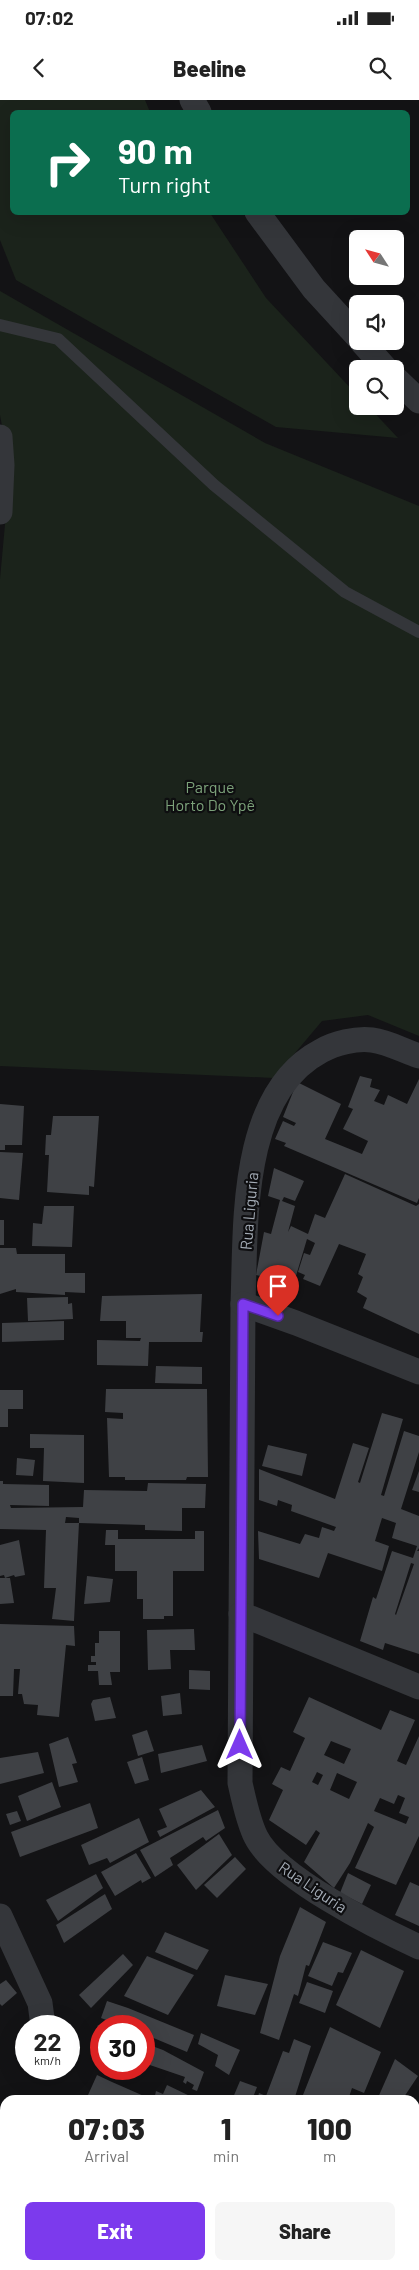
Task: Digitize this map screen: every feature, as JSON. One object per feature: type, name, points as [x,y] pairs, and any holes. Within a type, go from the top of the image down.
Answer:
[{"type":"street","points":[[259,215],[314,289],[349,327]]},
{"type":"street","points":[[369,350],[378,360]]},
{"type":"street","points":[[404,387],[419,401]]},
{"type":"street","points":[[0,437],[2,465],[0,512]]},
{"type":"street","name":"Rua Liguria","points":[[419,1056],[373,1040],[333,1045],[312,1056],[287,1077],[269,1107],[254,1154],[246,1234],[243,1304],[240,1782],[256,1838],[276,1863],[368,1924],[419,1947]]},
{"type":"street","points":[[243,1304],[419,1372]]},
{"type":"street","points":[[242,1614],[419,1687]]},
{"type":"street","points":[[0,1916],[40,2003],[42,2015]]},
{"type":"lane","points":[[0,325],[58,338],[214,485],[345,592],[419,632]]},
{"type":"green space","points":[[0,100],[145,100],[149,110],[10,110],[10,215],[211,215],[266,298],[349,386],[349,415],[376,415],[398,438],[276,427],[16,280],[0,240]]},
{"type":"green space","name":"Parque Horto Do Ypê","points":[[0,291],[265,443],[419,506],[419,1036],[368,1015],[322,1021],[274,1078],[0,1066],[0,579],[10,470],[0,415]]},
{"type":"building","points":[[360,1076],[372,1079],[370,1087],[380,1090],[374,1101],[384,1105],[388,1095],[407,1104],[419,1079],[419,1198],[417,1203],[284,1146],[286,1143],[275,1139],[283,1121],[294,1126],[296,1123],[283,1117],[297,1082],[341,1104],[325,1139],[362,1154],[368,1141],[343,1129],[353,1109],[348,1107]]},
{"type":"building","points":[[0,1104],[24,1106],[22,1145],[5,1145],[5,1150],[0,1150]]},
{"type":"building","points":[[53,1116],[99,1116],[94,1187],[89,1186],[89,1195],[47,1192],[49,1155],[45,1155],[46,1135],[51,1135]]},
{"type":"building","points":[[0,1152],[23,1153],[19,1200],[0,1198]]},
{"type":"building","points":[[274,1168],[304,1181],[295,1201],[284,1197],[282,1201],[295,1206],[288,1232],[291,1226],[308,1234],[315,1214],[325,1218],[345,1174],[416,1206],[419,1204],[419,1334],[363,1308],[367,1298],[357,1292],[363,1277],[358,1274],[366,1254],[339,1244],[320,1286],[303,1279],[305,1275],[298,1272],[304,1253],[310,1255],[315,1243],[307,1239],[290,1296],[273,1289],[277,1280],[256,1275],[264,1232],[271,1234],[280,1200],[268,1196]]},
{"type":"building","points":[[44,1206],[74,1206],[72,1247],[32,1246],[33,1223],[42,1224]]},
{"type":"building","points":[[0,1220],[4,1220],[4,1245],[0,1245]]},
{"type":"building","points":[[0,1248],[16,1248],[17,1254],[65,1254],[65,1273],[85,1273],[85,1293],[65,1292],[65,1295],[16,1292],[16,1289],[0,1294]]},
{"type":"building","points":[[202,1294],[200,1332],[203,1332],[202,1342],[149,1342],[148,1366],[97,1365],[97,1340],[140,1341],[141,1338],[126,1338],[126,1321],[100,1321],[102,1296]]},
{"type":"building","points":[[68,1297],[68,1304],[72,1303],[73,1319],[28,1321],[27,1298]]},
{"type":"building","points":[[64,1321],[64,1340],[2,1342],[2,1323]]},
{"type":"building","points":[[156,1366],[202,1367],[202,1384],[155,1383]]},
{"type":"building","points":[[106,1389],[207,1389],[208,1477],[187,1477],[186,1480],[125,1480],[125,1477],[109,1477],[107,1418],[123,1419],[123,1413],[105,1412]]},
{"type":"building","points":[[0,1390],[23,1390],[23,1409],[8,1409],[8,1427],[0,1427]]},
{"type":"building","points":[[382,1413],[403,1419],[381,1495],[384,1496],[404,1431],[419,1436],[419,1452],[401,1509],[419,1516],[419,1548],[417,1551],[419,1551],[419,1654],[385,1643],[383,1650],[360,1641],[373,1597],[376,1599],[392,1551],[413,1558],[417,1546],[392,1538],[396,1523],[382,1518],[375,1541],[389,1546],[382,1571],[328,1553],[319,1578],[259,1559],[258,1531],[300,1544],[305,1534],[319,1538],[322,1527],[334,1531],[336,1527],[291,1511],[292,1505],[278,1500],[277,1506],[259,1500],[259,1469],[335,1499],[353,1443],[369,1448],[358,1482],[360,1483]],"holes":[[[411,1563],[414,1564],[396,1615]]]},
{"type":"building","points":[[30,1434],[84,1435],[84,1483],[43,1481],[44,1448],[30,1448]]},
{"type":"building","points":[[268,1445],[307,1454],[302,1476],[262,1466]]},
{"type":"building","points":[[17,1458],[35,1460],[33,1476],[16,1475]]},
{"type":"building","points":[[419,1471],[419,1492],[412,1490]]},
{"type":"building","points":[[0,1481],[3,1481],[3,1484],[49,1485],[49,1506],[10,1505],[11,1508],[83,1507],[84,1490],[147,1491],[148,1483],[206,1484],[205,1508],[182,1508],[182,1531],[145,1530],[145,1525],[79,1523],[74,1621],[52,1619],[56,1588],[44,1588],[46,1530],[0,1529]],"holes":[[[66,1517],[79,1518],[79,1523],[65,1523]]]},
{"type":"building","points":[[106,1530],[118,1530],[118,1539],[195,1539],[195,1531],[204,1531],[204,1571],[173,1571],[173,1616],[164,1616],[164,1619],[143,1619],[143,1599],[137,1599],[137,1571],[115,1571],[115,1545],[105,1545]]},
{"type":"building","points":[[19,1540],[25,1575],[15,1577],[14,1575],[5,1578],[4,1575],[0,1576],[0,1545]]},
{"type":"building","points":[[87,1576],[113,1579],[110,1602],[84,1604]]},
{"type":"building","points":[[0,1578],[10,1578],[14,1603],[0,1604]]},
{"type":"building","points":[[0,1624],[74,1626],[75,1646],[66,1645],[59,1717],[37,1715],[38,1705],[24,1704],[22,1694],[18,1694],[20,1669],[14,1669],[13,1696],[0,1696]]},
{"type":"building","points":[[194,1629],[195,1650],[170,1650],[171,1669],[148,1670],[147,1630]]},
{"type":"building","points":[[99,1631],[120,1631],[120,1672],[110,1672],[112,1685],[99,1685],[98,1671],[88,1671],[88,1665],[96,1665],[96,1662],[91,1662],[91,1656],[95,1656],[95,1643],[99,1643]]},
{"type":"building","points":[[189,1670],[210,1671],[210,1690],[189,1689]]},
{"type":"building","points":[[180,1693],[182,1714],[163,1716],[161,1696]]},
{"type":"building","points":[[110,1697],[116,1718],[95,1721],[91,1704],[93,1700]]},
{"type":"building","points":[[309,1697],[381,1730],[390,1710],[415,1720],[397,1761],[406,1765],[419,1736],[419,1836],[396,1885],[355,1868],[374,1827],[368,1823],[350,1863],[334,1888],[304,1862],[320,1833],[316,1830],[306,1845],[269,1820],[283,1790],[272,1784],[281,1767],[290,1771],[305,1738],[293,1732]],"holes":[[[331,1741],[351,1749],[344,1764],[324,1755]],[[317,1772],[323,1775],[318,1785],[312,1782]],[[337,1773],[357,1782],[349,1799],[330,1790]],[[398,1795],[405,1798],[399,1813],[409,1817],[406,1824],[374,1811],[380,1798],[394,1804]]]},
{"type":"building","points":[[147,1730],[154,1751],[138,1756],[132,1735]]},
{"type":"building","points":[[68,1737],[77,1763],[72,1764],[78,1782],[59,1787],[49,1744]]},
{"type":"building","points":[[202,1745],[207,1761],[161,1773],[158,1754]]},
{"type":"building","points":[[38,1752],[44,1773],[0,1784],[0,1758]]},
{"type":"building","points":[[142,1757],[149,1780],[135,1784],[127,1762]]},
{"type":"building","points":[[52,1782],[61,1807],[27,1821],[18,1796]]},
{"type":"building","points":[[201,1790],[215,1807],[160,1837],[157,1831],[167,1827],[159,1809]]},
{"type":"building","points":[[90,1803],[98,1828],[20,1857],[11,1832]]},
{"type":"building","points":[[218,1810],[225,1828],[206,1841],[203,1837],[170,1858],[173,1865],[155,1877],[140,1850]]},
{"type":"building","points":[[17,1811],[21,1821],[10,1825],[6,1814]]},
{"type":"building","points":[[139,1818],[149,1842],[110,1863],[107,1858],[89,1865],[81,1845]]},
{"type":"building","points":[[219,1834],[232,1855],[196,1890],[177,1865]]},
{"type":"building","points":[[136,1853],[151,1878],[142,1883],[141,1880],[115,1896],[101,1872]]},
{"type":"building","points":[[235,1857],[246,1869],[217,1898],[204,1885]]},
{"type":"building","points":[[348,1873],[371,1885],[362,1904],[340,1893]]},
{"type":"building","points":[[96,1874],[103,1888],[58,1921],[46,1900]]},
{"type":"building","points":[[410,1882],[419,1886],[419,1926],[395,1915]]},
{"type":"building","points":[[105,1894],[112,1909],[64,1943],[56,1925]]},
{"type":"building","points":[[300,1907],[326,1922],[309,1966],[306,1965],[298,1996],[294,1994],[279,2040],[260,2033],[280,1956]]},
{"type":"building","points":[[165,1932],[209,1950],[197,1970],[155,1952]]},
{"type":"building","points":[[323,1942],[352,1953],[343,1973],[338,1972],[332,1986],[308,1976]]},
{"type":"building","points":[[361,1950],[404,1971],[380,2028],[336,2005]]},
{"type":"building","points":[[123,1954],[133,1965],[91,2008],[79,1995]]},
{"type":"building","points":[[147,1956],[194,1975],[168,2015],[124,1996]]},
{"type":"building","points":[[225,1975],[268,1984],[255,2015],[217,2006]]},
{"type":"building","points":[[6,1980],[17,1993],[2,2006],[0,2004],[0,1984]]},
{"type":"building","points":[[307,1982],[333,1991],[325,2013],[299,2003]]},
{"type":"building","points":[[107,2001],[145,2015],[102,2015]]},
{"type":"building","points":[[155,2019],[194,2035],[187,2052],[155,2039]]},
{"type":"building","points":[[330,2027],[381,2052],[364,2093],[352,2088],[350,2095],[303,2095]]},
{"type":"building","points":[[201,2033],[240,2050],[229,2075],[215,2066],[218,2055],[198,2044]]},
{"type":"building","points":[[294,2039],[311,2046],[296,2095],[266,2095],[283,2051],[289,2053]]},
{"type":"building","points":[[155,2047],[204,2072],[197,2091],[192,2089],[194,2085],[187,2081],[186,2084],[183,2082],[185,2077],[155,2067]]},
{"type":"building","points":[[395,2059],[418,2076],[405,2095],[379,2095]]},
{"type":"building","points":[[95,2080],[108,2080],[142,2095],[88,2095]]},
{"type":"building","points":[[240,2081],[257,2087],[254,2095],[234,2095]]},
{"type":"building","points":[[167,2085],[188,2095],[155,2095],[156,2091],[163,2094]]},
{"type":"route","points":[[240,1745],[243,1304],[278,1316]]}]
